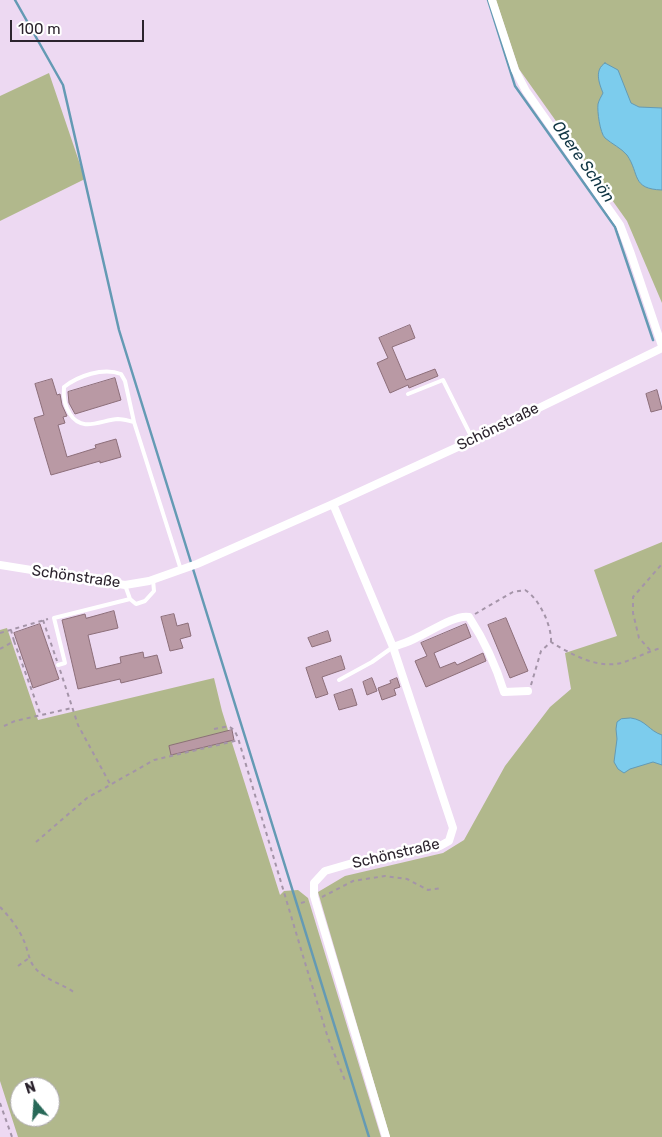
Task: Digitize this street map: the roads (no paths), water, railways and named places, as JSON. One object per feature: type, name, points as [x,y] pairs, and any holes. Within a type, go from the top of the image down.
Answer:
[{"type":"street","name":"Schönstraße","points":[[0,565],[125,585],[153,580],[197,564],[473,440],[662,347],[620,225],[526,91],[515,70],[492,0]]},
{"type":"street","name":"Schönstraße","points":[[333,504],[393,647],[453,828],[449,840],[440,846],[356,862],[325,871],[314,883],[315,899],[386,1137]]},
{"type":"street","points":[[393,647],[453,620],[465,616],[469,617],[481,636],[504,692],[528,691]]},
{"type":"lane","points":[[134,422],[118,419],[82,425],[73,419],[68,410],[63,394],[64,387],[70,382],[85,376],[107,372],[121,374],[125,381],[134,422],[184,569]]},
{"type":"lane","points":[[408,394],[444,380],[473,440]]},
{"type":"lane","points":[[125,585],[130,599],[136,604],[145,601],[154,591],[153,580]]},
{"type":"lane","points":[[58,665],[65,663],[54,618],[130,599]]},
{"type":"lane","points":[[339,680],[372,662],[393,647]]},
{"type":"water","points":[[605,63],[618,70],[631,103],[639,107],[662,108],[662,190],[645,187],[638,179],[627,155],[603,135],[599,122],[598,104],[603,93],[598,73]]},
{"type":"water","points":[[631,718],[640,721],[662,735],[662,765],[653,762],[630,769],[624,773],[618,769],[614,762],[617,722],[621,719]]},
{"type":"waterway","points":[[15,0],[63,85],[119,330],[369,1137]]},
{"type":"waterway","name":"Obere Schön","points":[[488,0],[515,86],[615,227],[653,340]]}]
